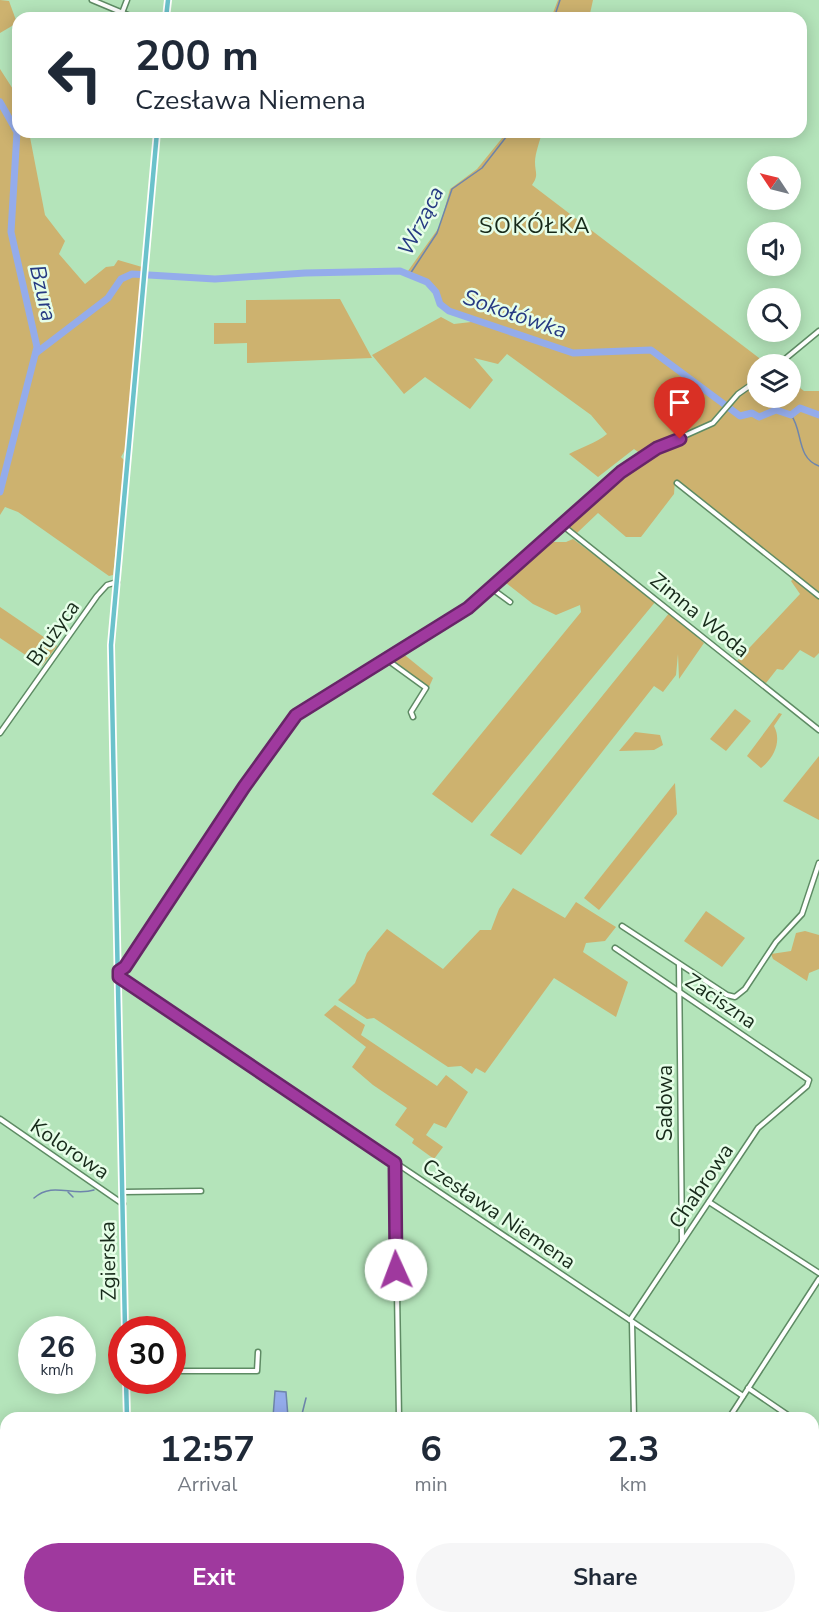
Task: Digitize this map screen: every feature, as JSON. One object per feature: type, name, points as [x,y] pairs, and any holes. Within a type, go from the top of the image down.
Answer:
[{"type":"main road","name":"Zgierska","points":[[125,1316],[111,645],[114,582],[156,138]]},
{"type":"main road","points":[[126,1394],[127,1412]]},
{"type":"street","points":[[92,0],[120,12]]},
{"type":"street","points":[[791,354],[819,331]]},
{"type":"street","points":[[119,974],[244,787],[296,715],[462,613],[621,472],[657,448],[713,423],[729,404],[747,389]]},
{"type":"street","points":[[677,483],[819,596]]},
{"type":"street","name":"Zimna Woda","points":[[562,525],[819,730]]},
{"type":"street","name":"Brużyca","points":[[0,733],[97,596],[114,582]]},
{"type":"street","points":[[491,588],[510,602]]},
{"type":"street","points":[[386,658],[426,688],[411,712],[413,717]]},
{"type":"street","points":[[622,926],[727,995],[735,997],[741,993],[776,942],[802,914],[819,863]]},
{"type":"street","name":"Zaciszna","points":[[615,948],[809,1080]]},
{"type":"street","name":"Sadowa","points":[[679,964],[682,1242]]},
{"type":"street","name":"Czesława Niemena","points":[[119,974],[395,1163],[743,1396]]},
{"type":"street","name":"Chabrowa","points":[[631,1321],[758,1128],[807,1086],[809,1080]]},
{"type":"street","name":"Kolorowa","points":[[0,1119],[123,1204]]},
{"type":"street","points":[[395,1163],[399,1412]]},
{"type":"street","points":[[123,1192],[201,1191]]},
{"type":"street","points":[[709,1202],[819,1273]]},
{"type":"street","points":[[733,1412],[819,1279]]},
{"type":"street","points":[[631,1321],[634,1412]]},
{"type":"street","points":[[186,1371],[257,1371],[258,1352]]},
{"type":"street","points":[[748,1388],[783,1412]]},
{"type":"shaded area","points":[[0,0],[9,1],[13,12],[12,26],[0,33]]},
{"type":"shaded area","points":[[558,0],[593,0],[590,12],[553,12]]},
{"type":"shaded area","points":[[0,69],[12,88],[12,138],[30,138],[45,215],[65,241],[59,254],[85,284],[106,267],[114,266],[118,260],[142,267],[125,450],[121,457],[124,460],[113,575],[109,576],[18,512],[5,507],[0,515]]},
{"type":"shaded area","points":[[502,138],[540,138],[535,158],[536,176],[532,185],[754,354],[747,354],[747,408],[801,408],[801,389],[804,391],[819,391],[819,594],[675,480],[674,494],[641,537],[626,537],[598,513],[577,533],[565,525],[645,457],[634,449],[598,477],[569,454],[607,434],[591,415],[507,354],[498,364],[474,358],[493,380],[470,409],[425,377],[404,394],[372,355],[441,317],[454,324],[471,322],[437,302],[430,287],[409,276],[408,271],[440,226],[450,189],[477,169]]},
{"type":"shaded area","points":[[340,299],[372,358],[247,363],[247,343],[214,344],[214,323],[246,323],[246,300]]},
{"type":"shaded area","points":[[573,539],[656,601],[472,823],[432,794],[581,612],[580,605],[556,615],[533,604],[506,583],[506,579],[545,542],[566,542]]},
{"type":"shaded area","points":[[794,578],[819,599],[819,653],[814,658],[800,650],[783,670],[777,669],[766,683],[762,682],[736,662],[800,594],[791,581]]},
{"type":"shaded area","points":[[0,607],[57,646],[42,666],[0,638]]},
{"type":"shaded area","points":[[670,612],[704,643],[679,679],[678,654],[676,675],[663,692],[654,686],[521,855],[490,835]]},
{"type":"shaded area","points":[[401,652],[433,678],[429,687],[390,659]]},
{"type":"shaded area","points":[[735,709],[751,721],[726,751],[710,739]]},
{"type":"shaded area","points":[[779,713],[782,714],[774,726],[777,743],[770,759],[761,768],[747,756]]},
{"type":"shaded area","points":[[635,732],[660,735],[663,745],[654,750],[619,751]]},
{"type":"shaded area","points":[[819,756],[819,820],[783,801]]},
{"type":"shaded area","points":[[675,783],[677,814],[599,910],[584,898]]},
{"type":"shaded area","points":[[513,888],[565,918],[576,902],[616,927],[605,941],[586,943],[583,952],[628,982],[616,1017],[554,978],[485,1073],[476,1068],[472,1074],[461,1066],[448,1067],[374,1018],[367,1019],[338,1000],[355,983],[367,953],[387,929],[443,969],[480,930],[491,930],[499,909]]},
{"type":"shaded area","points":[[706,911],[745,938],[722,967],[684,941]]},
{"type":"shaded area","points":[[805,931],[819,935],[819,969],[809,973],[807,981],[773,959],[771,954],[791,951],[796,933]]},
{"type":"shaded area","points":[[335,1005],[365,1025],[361,1035],[437,1086],[446,1075],[468,1092],[446,1128],[434,1123],[426,1135],[443,1147],[434,1159],[412,1143],[414,1139],[395,1125],[407,1108],[373,1085],[352,1067],[366,1047],[324,1015]]},
{"type":"water","points":[[275,1391],[286,1392],[288,1412],[273,1412]]},
{"type":"waterway","name":"Wrząca","points":[[556,12],[560,0]]},
{"type":"waterway","name":"Bzura","points":[[0,102],[12,123]]},
{"type":"waterway","name":"Bzura","points":[[0,492],[37,347],[11,232],[17,138]]},
{"type":"waterway","name":"Wrząca","points":[[410,274],[437,233],[452,189],[482,168],[505,138]]},
{"type":"waterway","name":"Sokołówka","points":[[36,353],[108,298],[121,279],[132,274],[215,279],[305,273],[400,271],[427,282],[436,292],[440,304],[449,311],[573,353],[651,350],[740,416],[752,413],[759,417],[776,410],[791,415],[800,408],[819,415]]},
{"type":"waterway","name":"Zimna Woda","points":[[791,415],[795,421],[803,450],[807,457],[819,466]]},
{"type":"waterway","points":[[34,1198],[48,1191],[86,1192],[94,1190]]},
{"type":"waterway","points":[[68,1192],[73,1197]]},
{"type":"waterway","points":[[302,1412],[306,1398]]},
{"type":"district","name":"SOKÓŁKA","points":[[535,226]]},
{"type":"route","points":[[396,1270],[393,1182],[395,1163],[119,977],[119,971],[123,970],[244,787],[296,715],[468,608],[621,472],[657,448],[680,439]]}]
